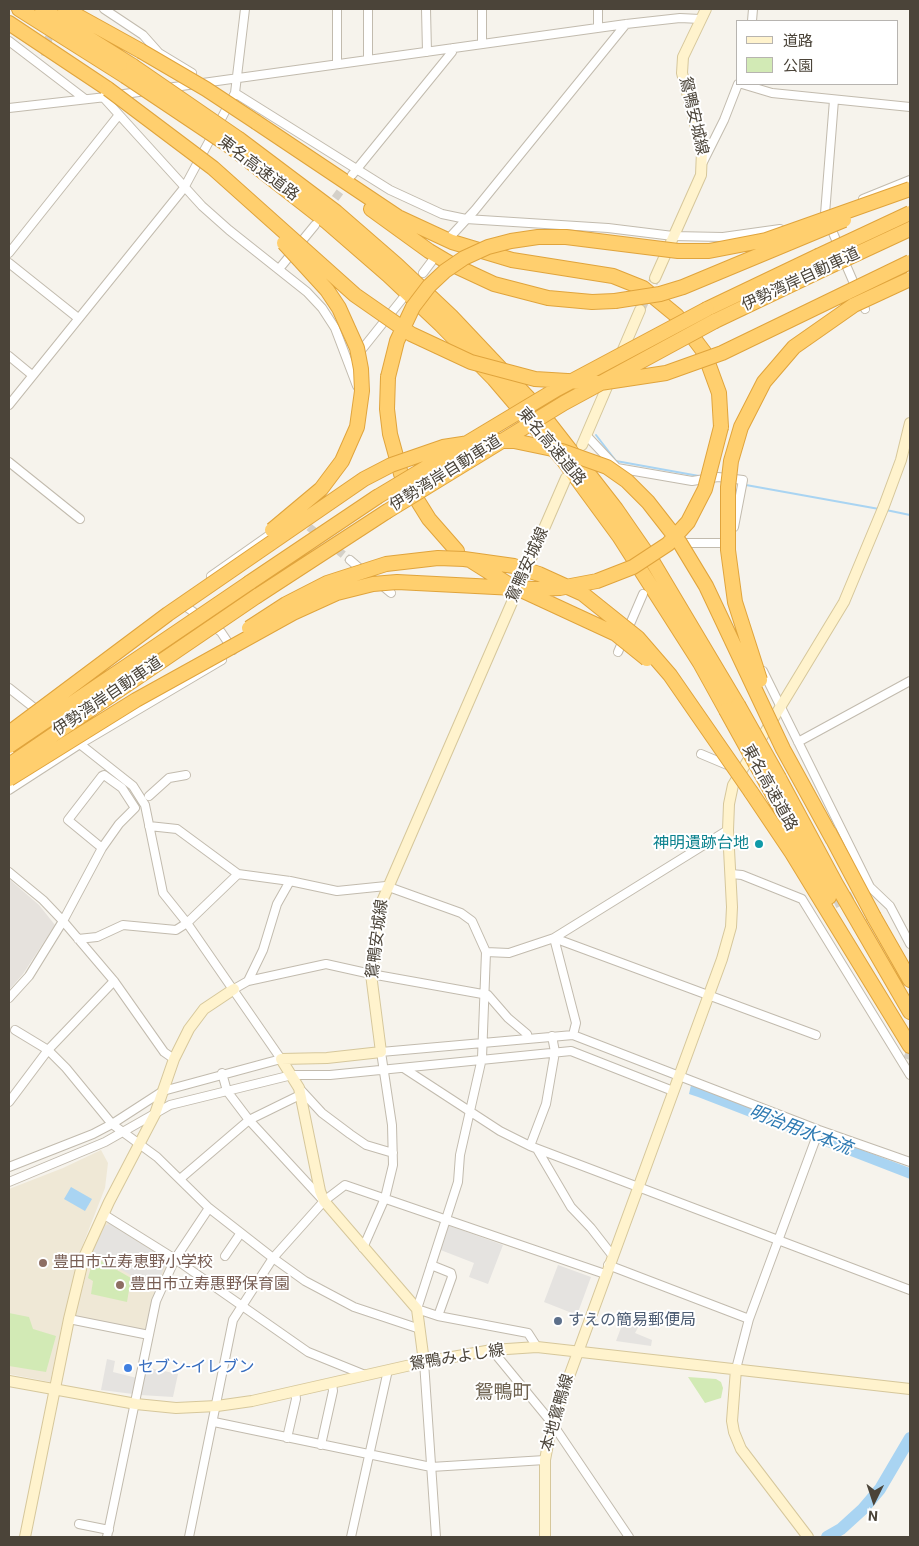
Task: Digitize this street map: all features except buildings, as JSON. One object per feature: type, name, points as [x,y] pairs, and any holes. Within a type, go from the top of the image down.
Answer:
[{"type":"highway","name":"東名高速道路","points":[[19,9],[129,71]]},
{"type":"highway","name":"東名高速道路","points":[[42,9],[235,143],[388,275],[441,325],[506,393],[564,461],[619,536],[695,655],[732,708],[773,781],[836,884],[910,1012]]},
{"type":"highway","points":[[64,9],[206,89],[398,217],[452,242],[512,260],[613,276],[642,288],[662,302],[677,316],[704,352],[718,387],[722,427],[711,473],[688,522],[668,544],[624,571],[597,582],[560,588],[503,588],[425,582],[397,582],[356,588],[293,613],[136,700]]},
{"type":"highway","points":[[9,23],[106,93],[170,135],[220,174],[355,295],[411,334],[471,362],[535,378],[600,383],[630,380],[673,370],[722,353],[910,262]]},
{"type":"highway","points":[[271,132],[404,234],[473,275],[510,289],[548,298],[592,302],[615,301],[660,294],[682,288],[774,251],[910,190]]},
{"type":"highway","points":[[168,614],[303,506],[321,489],[342,461],[351,443],[357,427],[362,391],[357,348],[339,308],[327,290],[296,254],[170,135]]},
{"type":"highway","points":[[702,721],[666,678],[636,649],[616,634],[508,584],[457,551],[429,519],[401,474],[390,434],[386,409],[388,377],[396,341],[413,307],[429,286],[445,271],[464,258],[488,247],[538,237],[566,237],[678,251],[728,248],[766,240],[910,190]]},
{"type":"highway","name":"伊勢湾岸自動車道","points":[[9,764],[257,596],[386,512],[564,403],[711,315],[818,256],[910,213]]},
{"type":"highway","name":"伊勢湾岸自動車道","points":[[9,746],[377,497],[557,390],[711,315],[824,269],[910,229]]},
{"type":"highway","points":[[833,840],[753,664],[742,629],[735,602],[728,550],[726,503],[730,470],[741,427],[752,401],[776,365],[794,347],[835,316],[910,279]]},
{"type":"highway","points":[[9,733],[168,614],[316,510],[391,464],[443,447],[482,441],[514,441],[562,450],[606,468],[627,481],[648,502],[680,543],[706,586],[783,749],[910,980]]},
{"type":"highway","points":[[9,779],[286,604],[327,582],[386,564],[438,558],[464,558],[522,569],[560,582],[583,594],[638,638],[670,675],[792,853],[906,1056]]},
{"type":"highway","name":"東名高速道路","points":[[773,781],[858,949],[910,1038]]},
{"type":"main road","name":"鴛鴨安城線","points":[[655,278],[701,175],[702,151],[682,73],[683,57],[706,9]]},
{"type":"main road","points":[[582,445],[640,310]]},
{"type":"main road","name":"本地鴛鴨線","points":[[545,1537],[545,1460],[552,1422],[637,1187],[710,994],[731,927],[731,874],[728,830],[729,804],[733,785],[848,593],[901,460],[910,423]]},
{"type":"main road","name":"鴛鴨安城線","points":[[382,1054],[371,974],[380,906],[386,886],[566,478]]},
{"type":"main road","points":[[25,1537],[69,1319],[84,1257],[138,1143],[155,1114],[174,1059],[189,1028],[204,1010],[234,989]]},
{"type":"main road","points":[[282,1061],[382,1054]]},
{"type":"main road","points":[[282,1061],[291,1074],[299,1092],[320,1191],[324,1201],[417,1309],[424,1362]]},
{"type":"main road","name":"鴛鴨みよし線","points":[[9,1380],[136,1404],[176,1408],[217,1406],[252,1401],[424,1362],[492,1350],[538,1347],[910,1389]]},
{"type":"main road","points":[[736,1369],[732,1421],[734,1432],[742,1449],[807,1537]]},
{"type":"street","points":[[104,9],[143,35],[159,53],[206,82]]},
{"type":"street","points":[[9,405],[184,188],[236,93],[245,9]]},
{"type":"street","points":[[337,9],[338,64]]},
{"type":"street","points":[[368,9],[368,60]]},
{"type":"street","points":[[426,9],[427,52]]},
{"type":"street","points":[[482,9],[482,44]]},
{"type":"street","points":[[598,9],[598,28]]},
{"type":"street","points":[[9,108],[85,99],[106,93],[237,78],[626,24],[680,18],[700,19]]},
{"type":"street","points":[[451,236],[626,24]]},
{"type":"street","points":[[9,41],[85,99]]},
{"type":"street","points":[[352,176],[452,52],[453,48]]},
{"type":"street","points":[[43,66],[45,56]]},
{"type":"street","points":[[703,162],[724,120],[738,85]]},
{"type":"street","points":[[745,85],[772,93],[910,107]]},
{"type":"street","points":[[9,726],[294,516],[334,476],[352,448],[360,428],[362,402],[335,328],[322,308],[279,269],[229,230],[184,188],[118,116],[106,93]]},
{"type":"street","points":[[236,93],[416,204],[442,214],[466,220],[608,228],[673,236],[723,237],[779,229],[825,214],[910,180]]},
{"type":"street","points":[[834,100],[825,214],[865,309]]},
{"type":"street","points":[[9,253],[118,116]]},
{"type":"street","points":[[279,269],[315,225]]},
{"type":"street","points":[[423,273],[432,261]]},
{"type":"street","points":[[9,263],[78,318]]},
{"type":"street","points":[[350,365],[403,298]]},
{"type":"street","points":[[9,356],[32,375]]},
{"type":"street","points":[[586,435],[618,468],[692,481],[718,477],[743,480],[736,508],[732,543],[740,599],[761,666],[779,708],[798,742],[868,887],[890,906],[910,944]]},
{"type":"street","points":[[9,462],[80,519]]},
{"type":"street","points":[[294,516],[309,527]]},
{"type":"street","points":[[667,546],[675,544],[732,543]]},
{"type":"street","points":[[350,560],[391,593]]},
{"type":"street","points":[[618,652],[643,594]]},
{"type":"street","points":[[9,790],[80,744],[234,653],[221,632],[178,600]]},
{"type":"street","points":[[798,742],[910,681]]},
{"type":"street","points":[[9,689],[133,786],[145,805],[163,894],[187,923],[282,1061],[222,1073],[162,1093],[112,1124],[9,1166]]},
{"type":"street","points":[[701,754],[741,771]]},
{"type":"street","points":[[9,998],[29,976],[63,921],[102,848],[119,824],[136,808],[122,788],[104,775],[68,820],[102,848]]},
{"type":"street","points":[[149,796],[169,778],[186,776]]},
{"type":"street","points":[[149,826],[177,829],[238,874],[290,881],[338,891],[386,886],[468,916],[486,952],[482,1059],[460,1155],[458,1182],[417,1309],[438,1316],[528,1332],[538,1347]]},
{"type":"street","points":[[486,952],[509,953],[554,938],[728,830]]},
{"type":"street","points":[[9,872],[43,900],[63,921],[114,982],[164,1052],[174,1059]]},
{"type":"street","points":[[78,938],[98,937],[123,925],[176,930],[187,923],[238,874]]},
{"type":"street","points":[[731,874],[742,876],[802,899],[906,1056],[910,1075]]},
{"type":"street","points":[[248,981],[263,950],[276,904],[290,881]]},
{"type":"street","points":[[814,916],[823,910]]},
{"type":"street","points":[[554,938],[710,994],[816,1035]]},
{"type":"street","points":[[554,938],[576,1023],[573,1035]]},
{"type":"street","points":[[234,989],[248,981],[316,964],[326,964],[488,995],[508,1018],[527,1034],[528,1038]]},
{"type":"street","points":[[9,1102],[48,1050],[114,982]]},
{"type":"street","points":[[15,1030],[48,1050],[66,1068],[112,1124],[138,1143],[180,1179],[209,1208],[240,1234],[272,1258],[305,1281],[354,1307],[420,1329]]},
{"type":"street","points":[[363,1248],[385,1198],[393,1165],[392,1125],[382,1054],[573,1035],[819,1130],[910,1162]]},
{"type":"street","points":[[552,1036],[555,1052],[546,1104],[533,1148],[571,1207],[591,1228],[612,1255]]},
{"type":"street","points":[[9,1182],[79,1154],[122,1133],[170,1105],[291,1074],[330,1076],[572,1051],[674,1090]]},
{"type":"street","points":[[405,1069],[500,1131],[533,1148],[910,1290]]},
{"type":"street","points":[[222,1073],[227,1091],[249,1120],[324,1201]]},
{"type":"street","points":[[180,1179],[249,1120],[299,1092],[355,1138],[366,1145],[393,1153]]},
{"type":"street","points":[[736,1369],[749,1319],[819,1130]]},
{"type":"street","points":[[189,1537],[214,1422],[233,1320],[272,1258],[324,1201],[345,1185],[445,1220],[607,1270],[749,1319]]},
{"type":"street","points":[[79,1524],[108,1534],[156,1301],[175,1259],[209,1208]]},
{"type":"street","points":[[103,1214],[242,1304],[308,1352],[365,1375]]},
{"type":"street","points":[[225,1256],[240,1234]]},
{"type":"street","points":[[431,1265],[451,1273],[452,1277],[438,1316]]},
{"type":"street","points":[[69,1319],[149,1335]]},
{"type":"street","points":[[492,1350],[552,1422],[629,1537]]},
{"type":"street","points":[[424,1362],[436,1537]]},
{"type":"street","points":[[351,1537],[388,1370]]},
{"type":"street","points":[[321,1445],[333,1390],[332,1382]]},
{"type":"street","points":[[288,1438],[296,1399],[295,1391]]},
{"type":"street","points":[[214,1422],[431,1467],[545,1460]]},
{"type":"shaded area","points":[[9,879],[39,905],[55,925],[23,974],[9,990]]},
{"type":"shaded area","name":"豊田市立寿恵野小学校","points":[[101,1150],[108,1163],[105,1188],[80,1252],[50,1382],[9,1374],[9,1189],[63,1168]]},
{"type":"shaded area","name":"豊田市立寿惠野保育園","points":[[110,1222],[171,1260],[152,1301],[146,1333],[77,1320],[75,1315],[93,1248],[103,1224]]},
{"type":"shaded area","points":[[110,1224],[167,1260],[155,1292],[129,1274],[95,1256],[93,1251],[104,1226]]},
{"type":"shaded area","points":[[447,1225],[503,1245],[488,1284],[469,1277],[474,1263],[438,1249]]},
{"type":"shaded area","points":[[558,1265],[591,1277],[577,1315],[544,1302]]},
{"type":"shaded area","points":[[624,1320],[639,1326],[635,1333],[652,1340],[651,1346],[616,1341]]},
{"type":"shaded area","points":[[107,1359],[115,1361],[113,1372],[137,1378],[133,1394],[101,1390]]},
{"type":"shaded area","points":[[145,1367],[178,1374],[173,1397],[140,1395]]},
{"type":"green space","points":[[94,1257],[131,1278],[127,1302],[91,1294],[93,1281],[88,1278]]},
{"type":"green space","points":[[9,1313],[29,1317],[33,1329],[56,1336],[46,1372],[9,1366]]},
{"type":"green space","points":[[688,1377],[716,1379],[721,1382],[723,1388],[721,1398],[705,1403]]},
{"type":"water","name":"明治用水本流","points":[[691,1085],[910,1168],[910,1179],[689,1094]]},
{"type":"water","points":[[71,1187],[92,1199],[85,1211],[64,1199]]},
{"type":"waterway","points":[[596,435],[616,461],[699,476]]},
{"type":"waterway","points":[[746,485],[879,509]]},
{"type":"waterway","points":[[886,510],[910,515]]},
{"type":"waterway","points":[[827,1537],[841,1529],[863,1509],[880,1489],[910,1438]]},
{"type":"tunnel","points":[[45,56],[51,26]]},
{"type":"tunnel","points":[[328,208],[348,181]]},
{"type":"tunnel","points":[[640,310],[655,278]]},
{"type":"tunnel","points":[[309,527],[350,560]]},
{"type":"tunnel","points":[[824,910],[863,890]]},
{"type":"tunnel","points":[[907,1059],[910,1052]]},
{"type":"place","name":"神明遺跡台地","points":[[759,844]]},
{"type":"place","name":"豊田市立寿恵野小学校","points":[[43,1263]]},
{"type":"place","name":"豊田市立寿惠野保育園","points":[[120,1285]]},
{"type":"place","name":"すえの簡易郵便局","points":[[558,1321]]},
{"type":"place","name":"セブン-イレブン","points":[[128,1368]]},
{"type":"district","name":"鴛鴨町","points":[[503,1393]]}]
